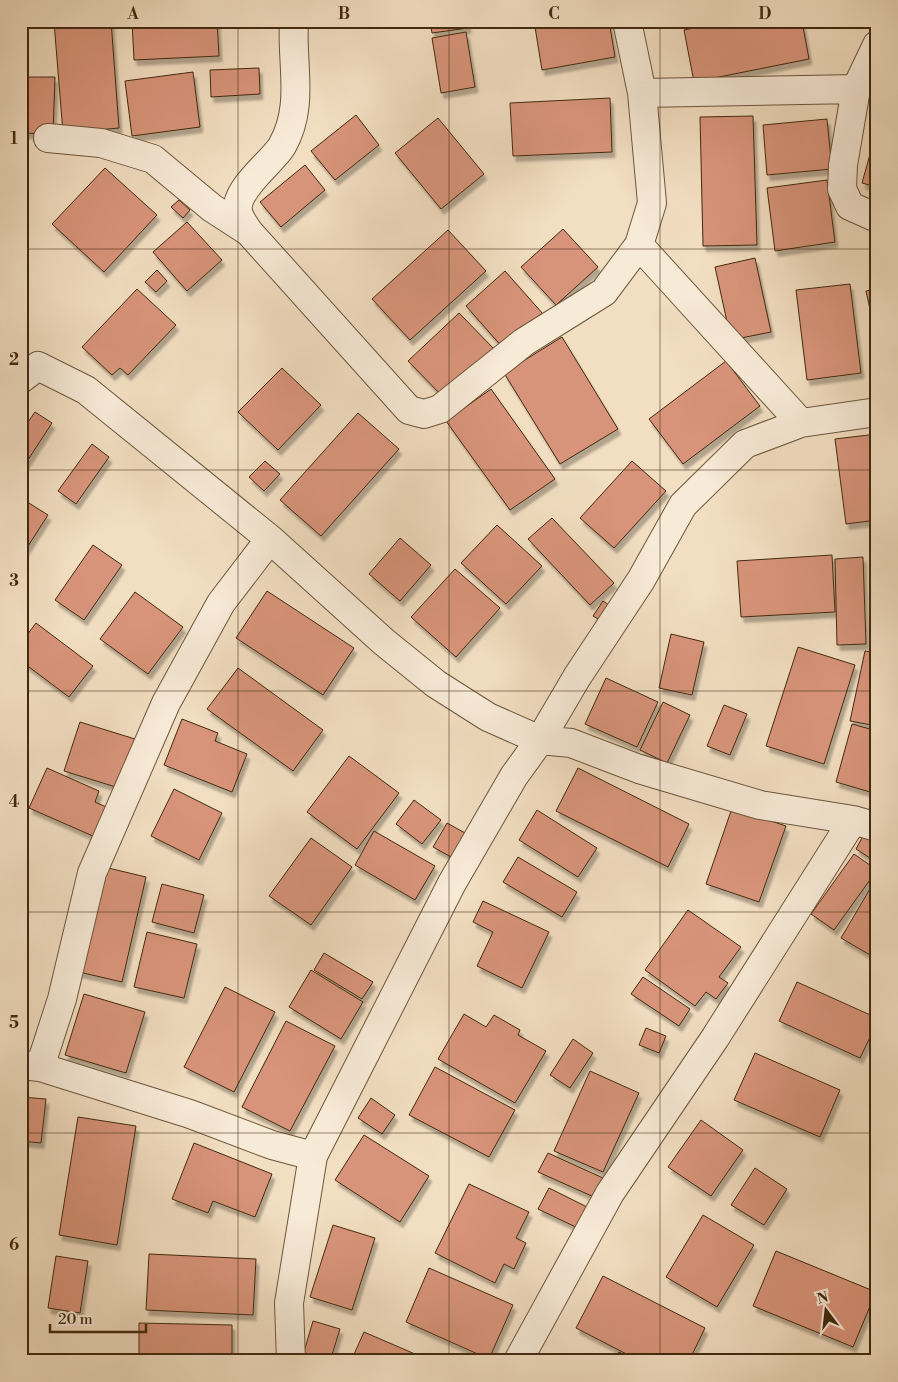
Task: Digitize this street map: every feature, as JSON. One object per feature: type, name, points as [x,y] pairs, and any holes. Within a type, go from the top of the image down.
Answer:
[{"type":"street","points":[[294,21],[292,43],[295,113],[282,146],[239,200],[238,214],[248,232],[409,410],[424,414],[440,409],[524,342],[604,292],[639,245],[652,203],[642,93],[627,21]]},
{"type":"street","points":[[877,45],[856,89],[843,165],[842,189],[850,206],[877,218]]},
{"type":"street","points":[[642,93],[856,89]]},
{"type":"street","points":[[48,138],[101,143],[153,159],[212,208],[248,232]]},
{"type":"street","points":[[639,245],[801,423]]},
{"type":"street","points":[[21,379],[38,366],[86,390],[270,539],[384,642],[436,684],[488,717],[540,740],[571,744],[639,769],[760,805],[865,824],[715,1038],[610,1193],[518,1361]]},
{"type":"street","points":[[291,1361],[289,1303],[313,1156],[452,884],[514,776],[540,740],[577,677],[641,580],[683,506],[744,444],[801,423],[877,412]]},
{"type":"street","points":[[270,539],[221,603],[166,702],[92,874],[62,999],[31,1066],[190,1114],[272,1145],[313,1156]]},
{"type":"building","points":[[111,21],[119,128],[63,133],[54,22]]},
{"type":"building","points":[[132,21],[217,21],[219,56],[134,60]]},
{"type":"building","points":[[430,21],[467,21],[468,28],[432,33]]},
{"type":"building","points":[[534,21],[609,21],[615,57],[542,70]]},
{"type":"building","points":[[728,21],[802,21],[809,59],[694,82],[684,30]]},
{"type":"building","points":[[466,32],[475,87],[441,93],[432,38]]},
{"type":"building","points":[[259,68],[260,94],[211,97],[210,70]]},
{"type":"building","points":[[193,72],[200,127],[132,136],[125,81]]},
{"type":"building","points":[[23,77],[55,77],[53,134],[22,133]]},
{"type":"building","points":[[610,98],[612,152],[513,156],[510,103]]},
{"type":"building","points":[[356,115],[379,145],[335,180],[311,151]]},
{"type":"building","points":[[753,116],[757,245],[703,246],[700,117]]},
{"type":"building","points":[[438,118],[484,174],[441,209],[395,153]]},
{"type":"building","points":[[827,119],[832,169],[767,175],[763,125]]},
{"type":"building","points":[[877,129],[877,187],[862,183]]},
{"type":"building","points":[[305,165],[325,190],[281,227],[260,202]]},
{"type":"building","points":[[105,168],[157,215],[104,272],[52,224]]},
{"type":"building","points":[[827,180],[835,242],[775,251],[767,188]]},
{"type":"building","points":[[179,200],[190,210],[183,218],[171,207]]},
{"type":"building","points":[[187,222],[222,260],[187,291],[153,252]]},
{"type":"building","points":[[563,229],[598,267],[556,305],[521,267]]},
{"type":"building","points":[[448,230],[486,271],[410,340],[372,299]]},
{"type":"building","points":[[755,258],[771,332],[731,340],[715,267]]},
{"type":"building","points":[[157,270],[167,281],[156,292],[145,282]]},
{"type":"building","points":[[505,271],[543,314],[504,349],[466,306]]},
{"type":"building","points":[[850,284],[861,373],[807,380],[796,290]]},
{"type":"building","points":[[137,289],[176,325],[128,375],[120,368],[112,375],[82,347]]},
{"type":"building","points":[[877,289],[877,341],[866,291]]},
{"type":"building","points":[[459,313],[496,351],[446,400],[408,361]]},
{"type":"building","points":[[562,337],[618,429],[560,464],[504,373]]},
{"type":"building","points":[[726,361],[760,406],[683,464],[649,419]]},
{"type":"building","points":[[282,368],[321,405],[278,450],[238,412]]},
{"type":"building","points":[[491,389],[555,479],[510,510],[446,421]]},
{"type":"building","points":[[35,412],[52,423],[24,466],[21,464],[21,432]]},
{"type":"building","points":[[358,413],[399,449],[321,536],[280,500]]},
{"type":"building","points":[[877,434],[877,520],[846,524],[835,439]]},
{"type":"building","points":[[92,444],[109,457],[76,504],[58,491]]},
{"type":"building","points":[[265,461],[280,474],[264,491],[249,477]]},
{"type":"building","points":[[632,461],[666,491],[614,548],[580,518]]},
{"type":"building","points":[[21,498],[48,515],[21,557]]},
{"type":"building","points":[[552,518],[614,583],[590,605],[528,539]]},
{"type":"building","points":[[497,525],[542,566],[506,604],[461,563]]},
{"type":"building","points":[[400,538],[431,565],[400,601],[369,574]]},
{"type":"building","points":[[93,545],[122,565],[84,620],[55,600]]},
{"type":"building","points":[[832,555],[835,612],[741,617],[737,561]]},
{"type":"building","points":[[863,557],[866,644],[837,645],[835,559]]},
{"type":"building","points":[[455,569],[500,608],[456,657],[411,617]]},
{"type":"building","points":[[267,591],[354,648],[323,695],[236,638]]},
{"type":"building","points":[[135,592],[183,627],[148,674],[100,639]]},
{"type":"building","points":[[603,601],[615,609],[605,623],[593,616]]},
{"type":"building","points":[[36,623],[93,666],[69,697],[21,661],[21,643]]},
{"type":"building","points":[[671,634],[704,642],[692,695],[659,688]]},
{"type":"building","points":[[798,647],[855,665],[824,764],[766,746]]},
{"type":"building","points":[[865,651],[877,653],[877,726],[850,721]]},
{"type":"building","points":[[238,668],[323,730],[293,771],[207,709]]},
{"type":"building","points":[[606,678],[658,702],[637,747],[585,724]]},
{"type":"building","points":[[663,702],[690,715],[667,763],[640,750]]},
{"type":"building","points":[[724,705],[747,714],[730,755],[707,746]]},
{"type":"building","points":[[182,719],[218,733],[215,741],[247,754],[232,792],[164,765]]},
{"type":"building","points":[[80,722],[135,739],[119,788],[64,771]]},
{"type":"building","points":[[852,724],[877,731],[877,794],[836,782]]},
{"type":"building","points":[[349,756],[399,793],[357,849],[307,812]]},
{"type":"building","points":[[47,768],[99,791],[95,802],[115,811],[102,840],[29,808]]},
{"type":"building","points":[[578,768],[689,824],[668,867],[556,811]]},
{"type":"building","points":[[174,789],[222,813],[199,860],[151,836]]},
{"type":"building","points":[[414,800],[441,820],[422,844],[396,824]]},
{"type":"building","points":[[732,808],[786,826],[759,902],[706,884]]},
{"type":"building","points":[[537,810],[597,848],[578,877],[519,840]]},
{"type":"building","points":[[447,823],[465,833],[451,857],[433,847]]},
{"type":"building","points":[[374,831],[435,866],[415,900],[355,865]]},
{"type":"building","points":[[863,836],[877,844],[870,858],[856,849]]},
{"type":"building","points":[[311,838],[352,867],[311,925],[269,896]]},
{"type":"building","points":[[854,854],[877,870],[834,930],[811,914]]},
{"type":"building","points":[[518,857],[577,892],[562,917],[503,882]]},
{"type":"building","points":[[104,867],[146,877],[122,982],[79,972]]},
{"type":"building","points":[[877,877],[877,959],[841,938]]},
{"type":"building","points":[[162,884],[204,895],[194,933],[152,922]]},
{"type":"building","points":[[483,901],[549,932],[522,988],[477,966],[493,932],[473,922]]},
{"type":"building","points":[[688,910],[741,947],[719,977],[728,983],[716,999],[706,992],[695,1006],[645,970]]},
{"type":"building","points":[[147,932],[197,944],[184,998],[134,987]]},
{"type":"building","points":[[324,953],[373,982],[362,999],[314,970]]},
{"type":"building","points":[[311,970],[363,1002],[341,1039],[289,1007]]},
{"type":"building","points":[[643,977],[690,1009],[679,1026],[631,994]]},
{"type":"building","points":[[797,982],[877,1018],[877,1023],[860,1058],[779,1021]]},
{"type":"building","points":[[225,987],[275,1012],[234,1092],[184,1067]]},
{"type":"building","points":[[84,994],[145,1012],[126,1073],[65,1055]]},
{"type":"building","points":[[464,1014],[486,1027],[494,1015],[520,1030],[518,1035],[546,1051],[515,1103],[438,1059]]},
{"type":"building","points":[[286,1021],[335,1046],[290,1131],[242,1107]]},
{"type":"building","points":[[646,1028],[666,1036],[659,1053],[639,1045]]},
{"type":"building","points":[[573,1039],[593,1053],[570,1088],[550,1075]]},
{"type":"building","points":[[755,1053],[840,1090],[820,1137],[734,1100]]},
{"type":"building","points":[[435,1067],[515,1110],[489,1157],[409,1115]]},
{"type":"building","points":[[590,1071],[639,1093],[603,1172],[554,1151]]},
{"type":"building","points":[[21,1097],[46,1099],[41,1143],[21,1141]]},
{"type":"building","points":[[371,1098],[395,1115],[382,1134],[358,1118]]},
{"type":"building","points":[[78,1117],[136,1126],[117,1245],[59,1235]]},
{"type":"building","points":[[701,1120],[743,1150],[711,1196],[668,1167]]},
{"type":"building","points":[[364,1135],[429,1176],[400,1222],[335,1180]]},
{"type":"building","points":[[194,1143],[272,1174],[255,1217],[213,1201],[208,1213],[172,1199]]},
{"type":"building","points":[[548,1153],[603,1178],[594,1197],[538,1172]]},
{"type":"building","points":[[755,1168],[787,1189],[764,1225],[731,1205]]},
{"type":"building","points":[[469,1184],[529,1212],[516,1238],[526,1243],[514,1269],[504,1264],[495,1283],[435,1253]]},
{"type":"building","points":[[549,1188],[593,1210],[582,1230],[538,1209]]},
{"type":"building","points":[[703,1215],[754,1245],[717,1307],[666,1277]]},
{"type":"building","points":[[333,1225],[375,1238],[352,1310],[310,1297]]},
{"type":"building","points":[[776,1251],[876,1292],[853,1347],[753,1306]]},
{"type":"building","points":[[149,1254],[256,1259],[253,1315],[146,1310]]},
{"type":"building","points":[[56,1256],[88,1261],[80,1313],[48,1308]]},
{"type":"building","points":[[429,1268],[513,1305],[489,1359],[406,1322]]},
{"type":"building","points":[[603,1276],[705,1328],[689,1361],[640,1361],[576,1328]]},
{"type":"building","points":[[313,1321],[340,1329],[330,1361],[303,1355]]},
{"type":"building","points":[[139,1323],[232,1325],[232,1361],[139,1361]]},
{"type":"building","points":[[364,1332],[415,1354],[412,1361],[351,1361]]},
{"type":"building","points":[[619,1352],[636,1361],[614,1361]]}]
